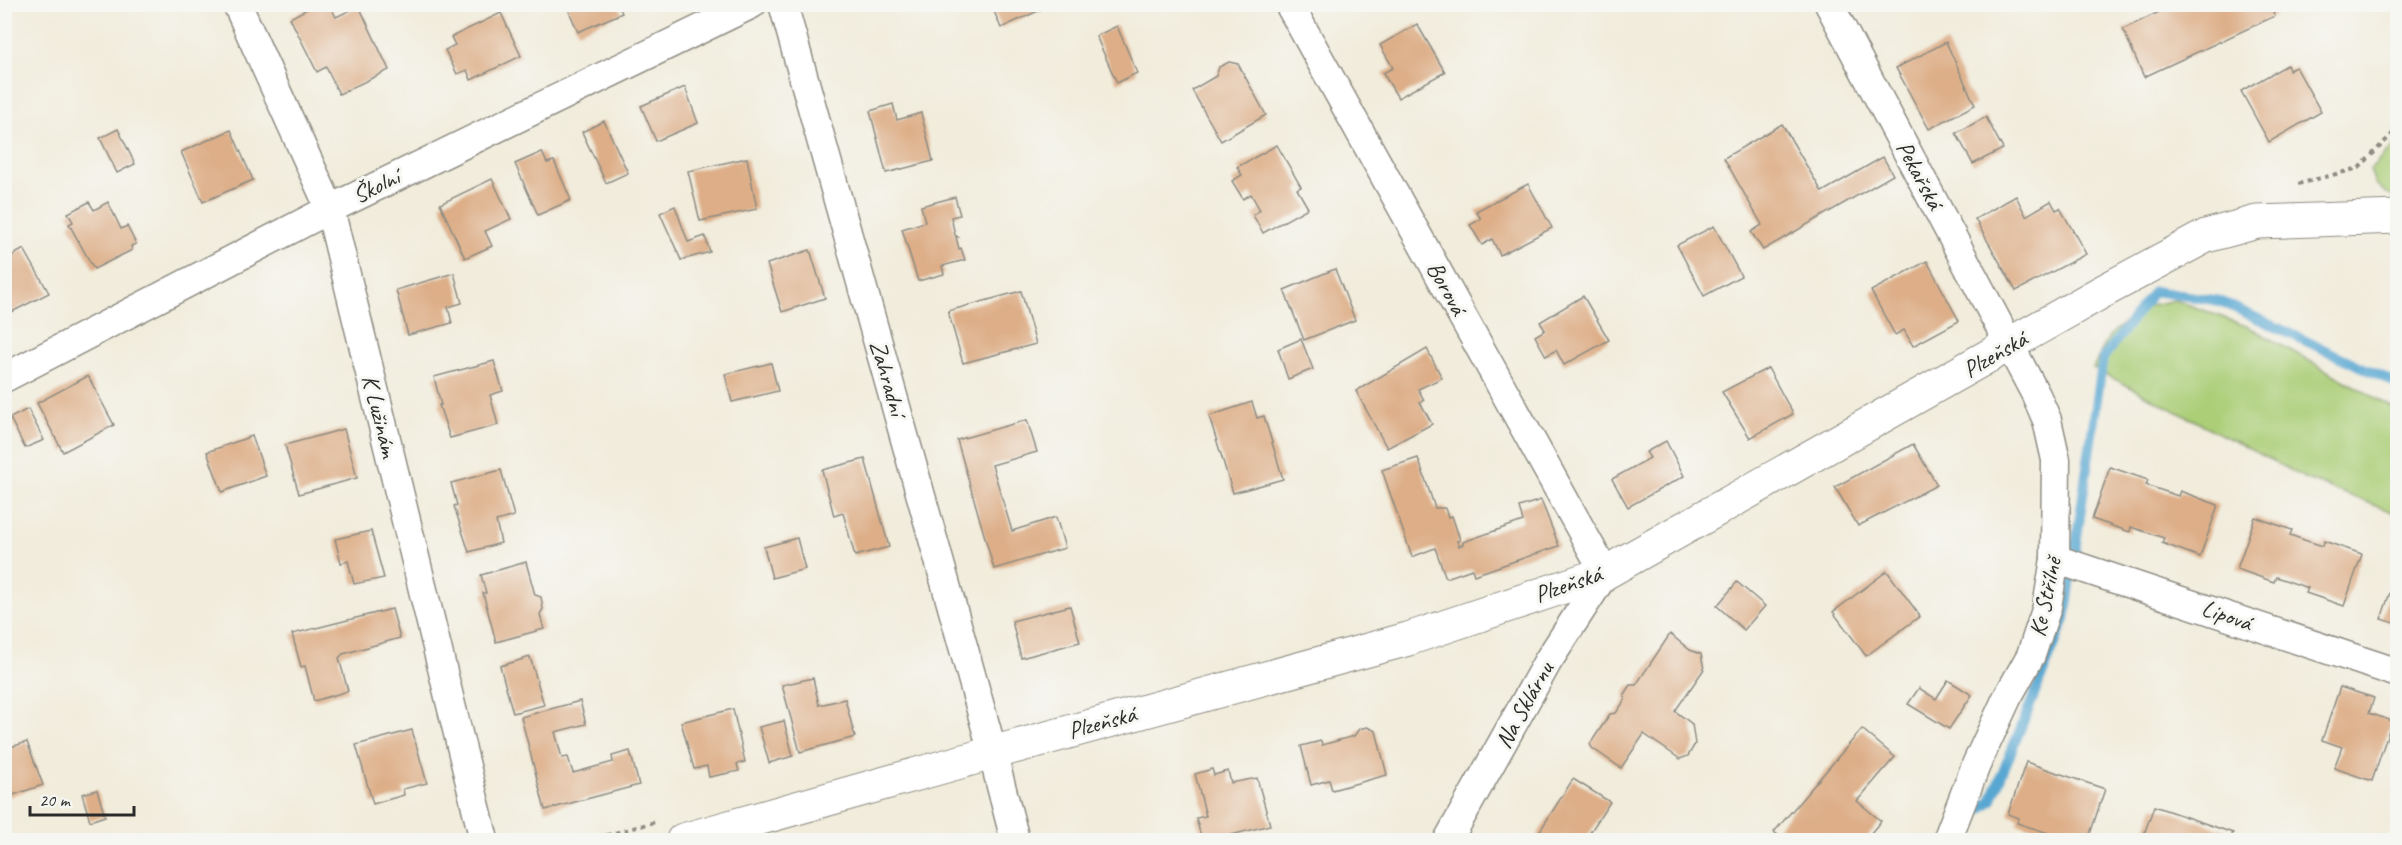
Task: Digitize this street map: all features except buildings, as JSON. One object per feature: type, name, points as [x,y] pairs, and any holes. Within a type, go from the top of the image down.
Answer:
[{"type":"main road","name":"Plzeňská","points":[[683,840],[1408,639],[1605,573],[2100,293],[2206,236],[2257,222],[2397,217]]},
{"type":"street","name":"K Lužinám","points":[[237,4],[330,208],[484,840]]},
{"type":"street","name":"Školní","points":[[4,378],[330,208],[752,4]]},
{"type":"street","name":"Zahradní","points":[[783,4],[1015,840]]},
{"type":"street","name":"Borová","points":[[1289,4],[1605,573]]},
{"type":"street","name":"Pekařská","points":[[1829,4],[2010,345]]},
{"type":"street","name":"Ke Střílně","points":[[1947,840],[1976,765],[2007,698],[2031,655],[2040,632],[2047,607],[2055,559],[2057,477],[2054,442],[2036,395],[2010,345]]},
{"type":"street","name":"Lipová","points":[[2055,559],[2397,673]]},
{"type":"street","name":"Na Sklárnu","points":[[1448,840],[1548,661],[1605,573]]},
{"type":"path","points":[[2292,186],[2359,168],[2397,128]]},
{"type":"path","points":[[589,840],[657,821]]},
{"type":"green space","points":[[2397,142],[2397,197],[2393,197],[2375,185],[2370,170]]},
{"type":"green space","points":[[2175,300],[2249,327],[2397,410],[2397,514],[2305,478],[2093,368],[2109,336],[2142,307]]},
{"type":"waterway","points":[[1961,823],[1991,801],[2065,619],[2103,358],[2154,291],[2220,301],[2398,384]]}]
